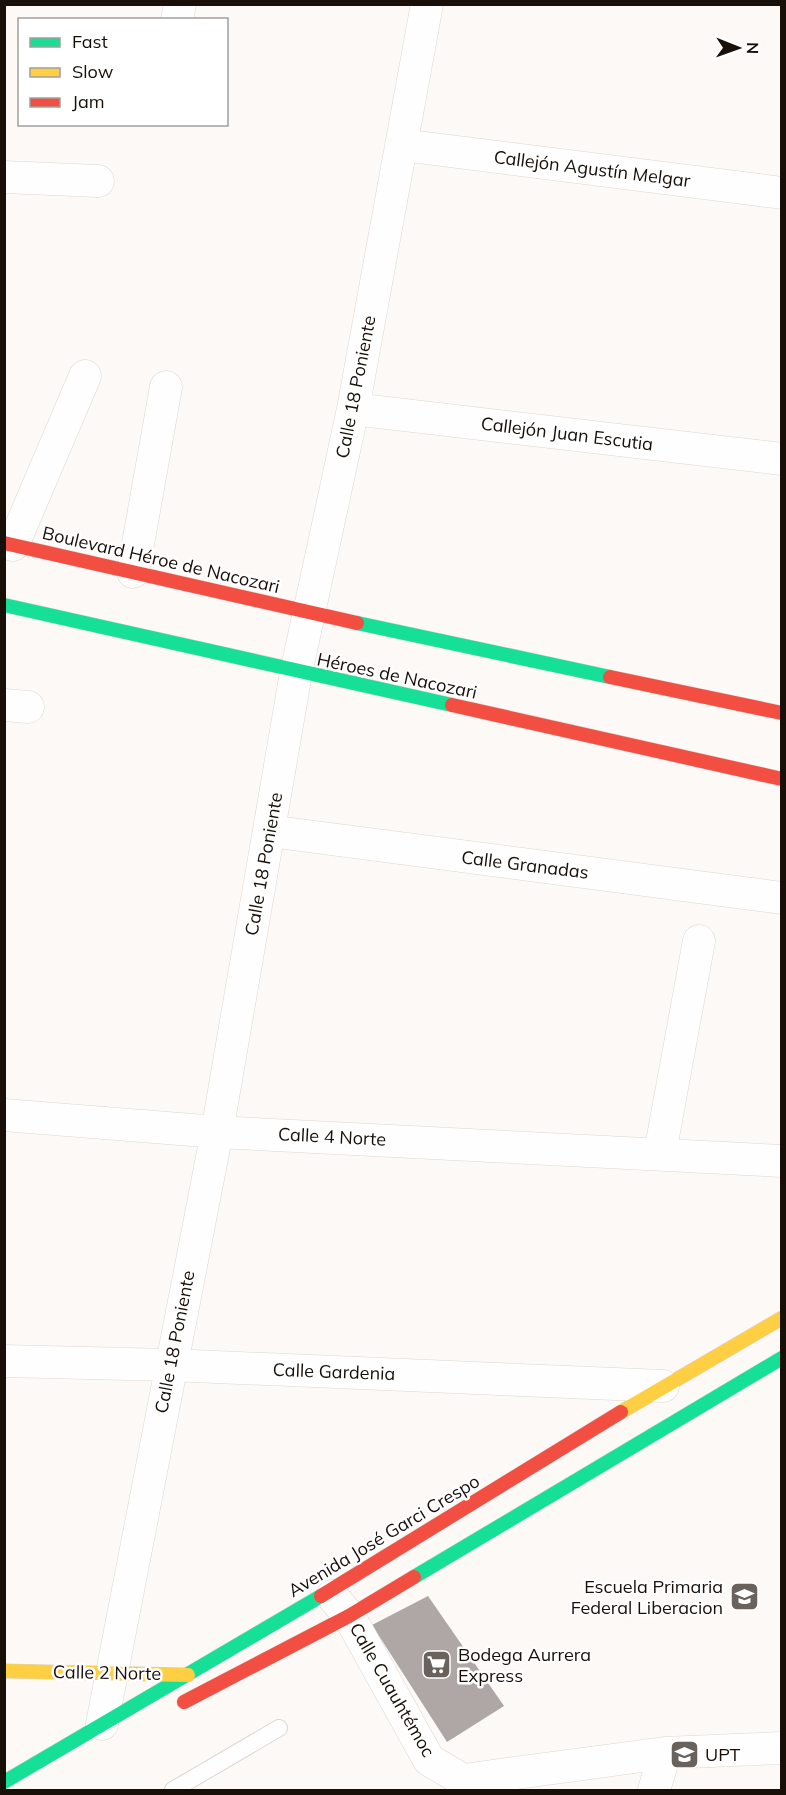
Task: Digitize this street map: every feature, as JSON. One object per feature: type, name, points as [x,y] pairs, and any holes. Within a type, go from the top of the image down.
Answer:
[{"type":"main road","name":"Boulevard Héroe de Nacozari","points":[[9,544],[308,613]]},
{"type":"main road","name":"Héroes de Nacozari","points":[[4,605],[296,673],[782,779]]},
{"type":"main road","points":[[308,613],[782,713]]},
{"type":"main road","name":"Avenida José Garci Crespo","points":[[171,1710],[194,1684],[328,1592],[663,1386],[782,1318]]},
{"type":"main road","name":"Avenida José Garci Crespo","points":[[4,1782],[102,1724],[349,1616],[782,1358]]},
{"type":"main road","name":"Calle 2 Norte","points":[[4,1671],[111,1673],[194,1684]]},
{"type":"street","name":"Calle 18 Poniente","points":[[102,1724],[217,1132],[296,673],[353,409],[427,4]]},
{"type":"street","name":"Callejón Agustín Melgar","points":[[402,145],[782,193]]},
{"type":"street","points":[[4,177],[98,181]]},
{"type":"street","points":[[9,544],[85,376]]},
{"type":"street","points":[[132,572],[166,387]]},
{"type":"street","name":"Callejón Juan Escutia","points":[[353,409],[782,459]]},
{"type":"street","name":"Calle Granadas","points":[[269,831],[782,898]]},
{"type":"street","points":[[660,1153],[699,941]]},
{"type":"street","name":"Calle 4 Norte","points":[[4,1115],[217,1132],[782,1161]]},
{"type":"street","name":"Calle Gardenia","points":[[4,1361],[170,1365],[663,1386]]},
{"type":"street","name":"Calle Cuauhtémoc","points":[[328,1592],[349,1616],[429,1760],[463,1780],[665,1753]]},
{"type":"street","points":[[654,1791],[665,1753],[782,1749]]},
{"type":"lane","points":[[173,1791],[279,1728]]},
{"type":"building","name":"Bodega Aurrera Express","points":[[428,1596],[504,1706],[447,1742],[372,1625]]},
{"type":"traffic: fast","points":[[4,605],[452,705]]},
{"type":"traffic: fast","points":[[357,623],[610,677]]},
{"type":"traffic: fast","points":[[414,1577],[782,1358]]},
{"type":"traffic: fast","points":[[4,1782],[321,1596]]},
{"type":"traffic: slow","points":[[621,1412],[782,1318]]},
{"type":"traffic: slow","points":[[4,1671],[188,1675]]},
{"type":"traffic: jam","points":[[4,543],[357,623]]},
{"type":"traffic: jam","points":[[610,677],[782,713]]},
{"type":"traffic: jam","points":[[452,705],[782,779]]},
{"type":"traffic: jam","points":[[321,1596],[621,1412]]},
{"type":"traffic: jam","points":[[184,1702],[349,1616],[414,1577]]},
{"type":"place","name":"Escuela Primaria Federal Liberacion","points":[[744,1597]]},
{"type":"place","name":"Bodega Aurrera Express","points":[[437,1665]]},
{"type":"place","name":"UPT","points":[[684,1755]]}]
